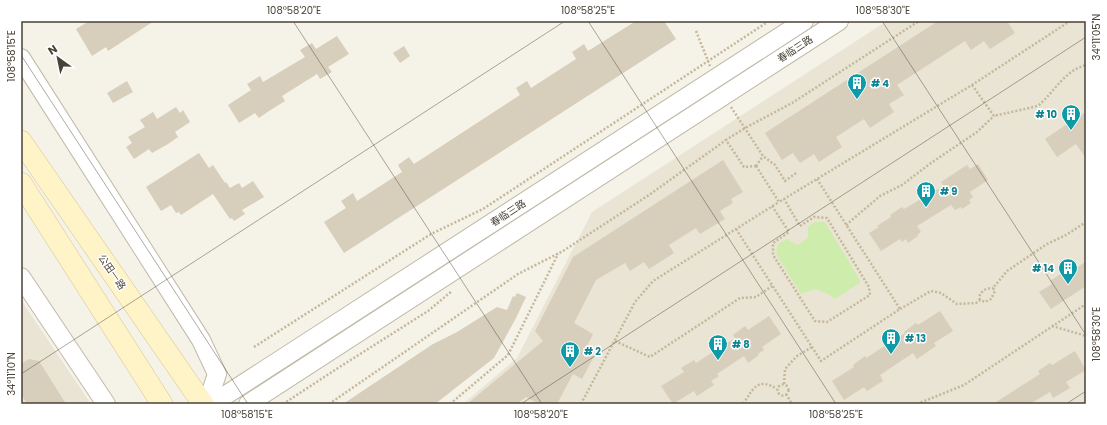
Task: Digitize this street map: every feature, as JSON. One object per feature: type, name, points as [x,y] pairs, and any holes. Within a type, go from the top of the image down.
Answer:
[{"type":"main road","name":"公田一路","points":[[21,141],[203,404]]},
{"type":"main road","points":[[21,183],[162,404]]},
{"type":"street","name":"春临三路","points":[[212,404],[804,21]]},
{"type":"street","name":"春临三路","points":[[248,404],[839,21]]},
{"type":"street","points":[[21,58],[201,340],[217,374],[207,404]]},
{"type":"street","points":[[21,277],[106,404]]},
{"type":"path","points":[[254,347],[431,234],[483,208],[769,21]]},
{"type":"path","points":[[328,404],[518,274],[558,253],[649,195],[744,128],[792,103],[919,21]]},
{"type":"path","points":[[582,404],[635,302],[653,281],[772,206],[972,85],[1070,21]]},
{"type":"path","points":[[846,225],[880,196],[902,185],[931,162],[976,132],[994,116],[1038,106],[1061,80],[1078,67],[1086,65]]},
{"type":"path","points":[[972,85],[994,116]]},
{"type":"path","points":[[726,140],[744,167],[756,166]]},
{"type":"path","points":[[756,166],[763,156],[775,165],[785,181],[796,173]]},
{"type":"path","points":[[756,166],[779,202]]},
{"type":"path","points":[[817,179],[900,309]]},
{"type":"path","points":[[772,206],[789,232],[773,242],[773,255],[815,321],[827,322],[870,295],[869,287],[827,218],[814,217],[800,226],[784,199]]},
{"type":"path","points":[[993,288],[1007,271],[1047,244],[1066,235],[1086,222]]},
{"type":"path","points":[[736,229],[821,360],[900,309],[931,291],[942,293],[957,304],[976,303],[980,300],[985,302],[991,299],[995,292],[993,288]]},
{"type":"path","points":[[450,404],[508,355],[558,253]]},
{"type":"path","points":[[615,341],[650,357],[740,298],[756,297],[772,286]]},
{"type":"path","points":[[980,300],[979,297],[981,292],[986,288],[993,288]]},
{"type":"path","points":[[917,404],[964,385],[1086,304]]},
{"type":"path","points":[[1052,326],[1086,337]]},
{"type":"path","points":[[742,404],[753,389],[761,383],[768,383],[777,389],[778,395],[784,396],[789,392],[788,388],[784,384],[785,369],[797,356],[812,347]]},
{"type":"path","points":[[777,389],[779,386],[784,384]]},
{"type":"path","points":[[786,394],[792,404]]},
{"type":"shaded area","points":[[887,21],[1086,21],[1086,404],[463,404],[517,358],[592,212]]},
{"type":"shaded area","points":[[21,300],[91,404],[21,404]]},
{"type":"green space","points":[[814,222],[825,222],[861,282],[835,299],[830,295],[816,289],[801,294],[776,254],[778,244],[787,239],[798,245],[808,238],[808,227]]},
{"type":"building","points":[[89,21],[154,21],[108,51],[106,47],[92,56],[76,29]]},
{"type":"building","points":[[636,21],[664,21],[676,39],[344,253],[324,222],[346,208],[341,201],[353,193],[357,201],[402,172],[398,165],[409,157],[414,164],[520,95],[516,88],[527,81],[531,88],[576,59],[572,52],[584,44],[588,51]]},
{"type":"building","name":"# 4","points":[[938,21],[1007,21],[1015,33],[990,49],[984,41],[971,50],[965,41],[897,85],[904,95],[889,104],[894,112],[870,128],[864,119],[836,137],[842,147],[819,162],[814,154],[800,163],[793,153],[782,160],[765,133]]},
{"type":"building","points":[[337,36],[349,54],[328,67],[332,72],[320,79],[317,74],[282,96],[285,101],[259,118],[255,113],[239,123],[228,105],[251,90],[247,84],[260,76],[263,82],[305,57],[300,50],[312,43],[316,49]]},
{"type":"building","points":[[404,46],[410,56],[400,63],[393,53]]},
{"type":"building","points":[[127,81],[133,92],[113,103],[107,93]]},
{"type":"building","points":[[176,107],[180,113],[183,110],[190,122],[175,132],[178,137],[152,153],[149,149],[134,159],[126,147],[132,143],[128,137],[145,127],[140,120],[153,112],[157,119]]},
{"type":"building","name":"# 10","points":[[1077,112],[1080,116],[1086,112],[1086,158],[1076,144],[1057,157],[1045,139],[1067,124],[1065,120]]},
{"type":"building","points":[[199,153],[209,168],[213,165],[230,188],[239,183],[242,188],[253,181],[264,197],[242,210],[245,214],[234,221],[232,218],[230,219],[213,194],[181,215],[179,212],[176,213],[171,205],[161,211],[146,187]]},
{"type":"building","points":[[723,160],[743,192],[731,199],[733,203],[720,211],[725,219],[700,234],[696,228],[669,245],[674,253],[649,269],[644,262],[630,271],[625,263],[596,280],[574,323],[593,334],[586,348],[596,353],[582,379],[573,374],[557,404],[539,404],[526,397],[517,404],[467,404],[543,341],[535,331],[573,257]]},
{"type":"building","name":"# 9","points":[[978,164],[988,180],[970,192],[973,197],[969,200],[971,203],[962,209],[961,207],[955,210],[951,205],[917,226],[921,232],[908,243],[906,239],[902,242],[900,239],[881,251],[869,233],[879,227],[877,226],[891,217],[890,215],[902,207],[904,209],[943,186],[941,182],[967,165],[970,169]]},
{"type":"building","name":"# 14","points":[[1086,261],[1086,286],[1051,309],[1039,292],[1052,284],[1050,281],[1076,264],[1078,267]]},
{"type":"building","points":[[517,293],[526,297],[494,358],[435,404],[343,404],[433,344],[457,332],[497,307],[507,310],[513,296],[515,297]]},
{"type":"building","name":"# 13","points":[[940,311],[953,331],[934,343],[936,346],[917,359],[913,353],[880,375],[883,381],[867,391],[864,387],[844,400],[832,381],[854,367],[853,365],[865,356],[866,358],[905,333],[904,332],[916,323],[918,325]]},
{"type":"building","name":"# 8","points":[[769,316],[781,334],[762,347],[764,350],[758,354],[759,355],[748,363],[744,356],[717,374],[719,376],[711,381],[714,385],[697,396],[694,391],[673,404],[661,386],[684,372],[681,368],[694,360],[696,363],[735,338],[733,335],[745,326],[748,330]]},
{"type":"building","points":[[1075,351],[1086,370],[1066,382],[1070,388],[1053,398],[1050,392],[1030,404],[993,404],[1040,374],[1038,371],[1050,363],[1052,365]]},
{"type":"building","points":[[29,359],[39,361],[66,404],[27,404],[21,394],[21,364]]},
{"type":"place","name":"# 4","points":[[857,100]]},
{"type":"place","name":"# 10","points":[[1071,131]]},
{"type":"place","name":"# 9","points":[[926,208]]},
{"type":"place","name":"# 14","points":[[1068,285]]},
{"type":"place","name":"# 13","points":[[891,355]]},
{"type":"place","name":"# 8","points":[[718,361]]},
{"type":"place","name":"# 2","points":[[570,368]]}]
